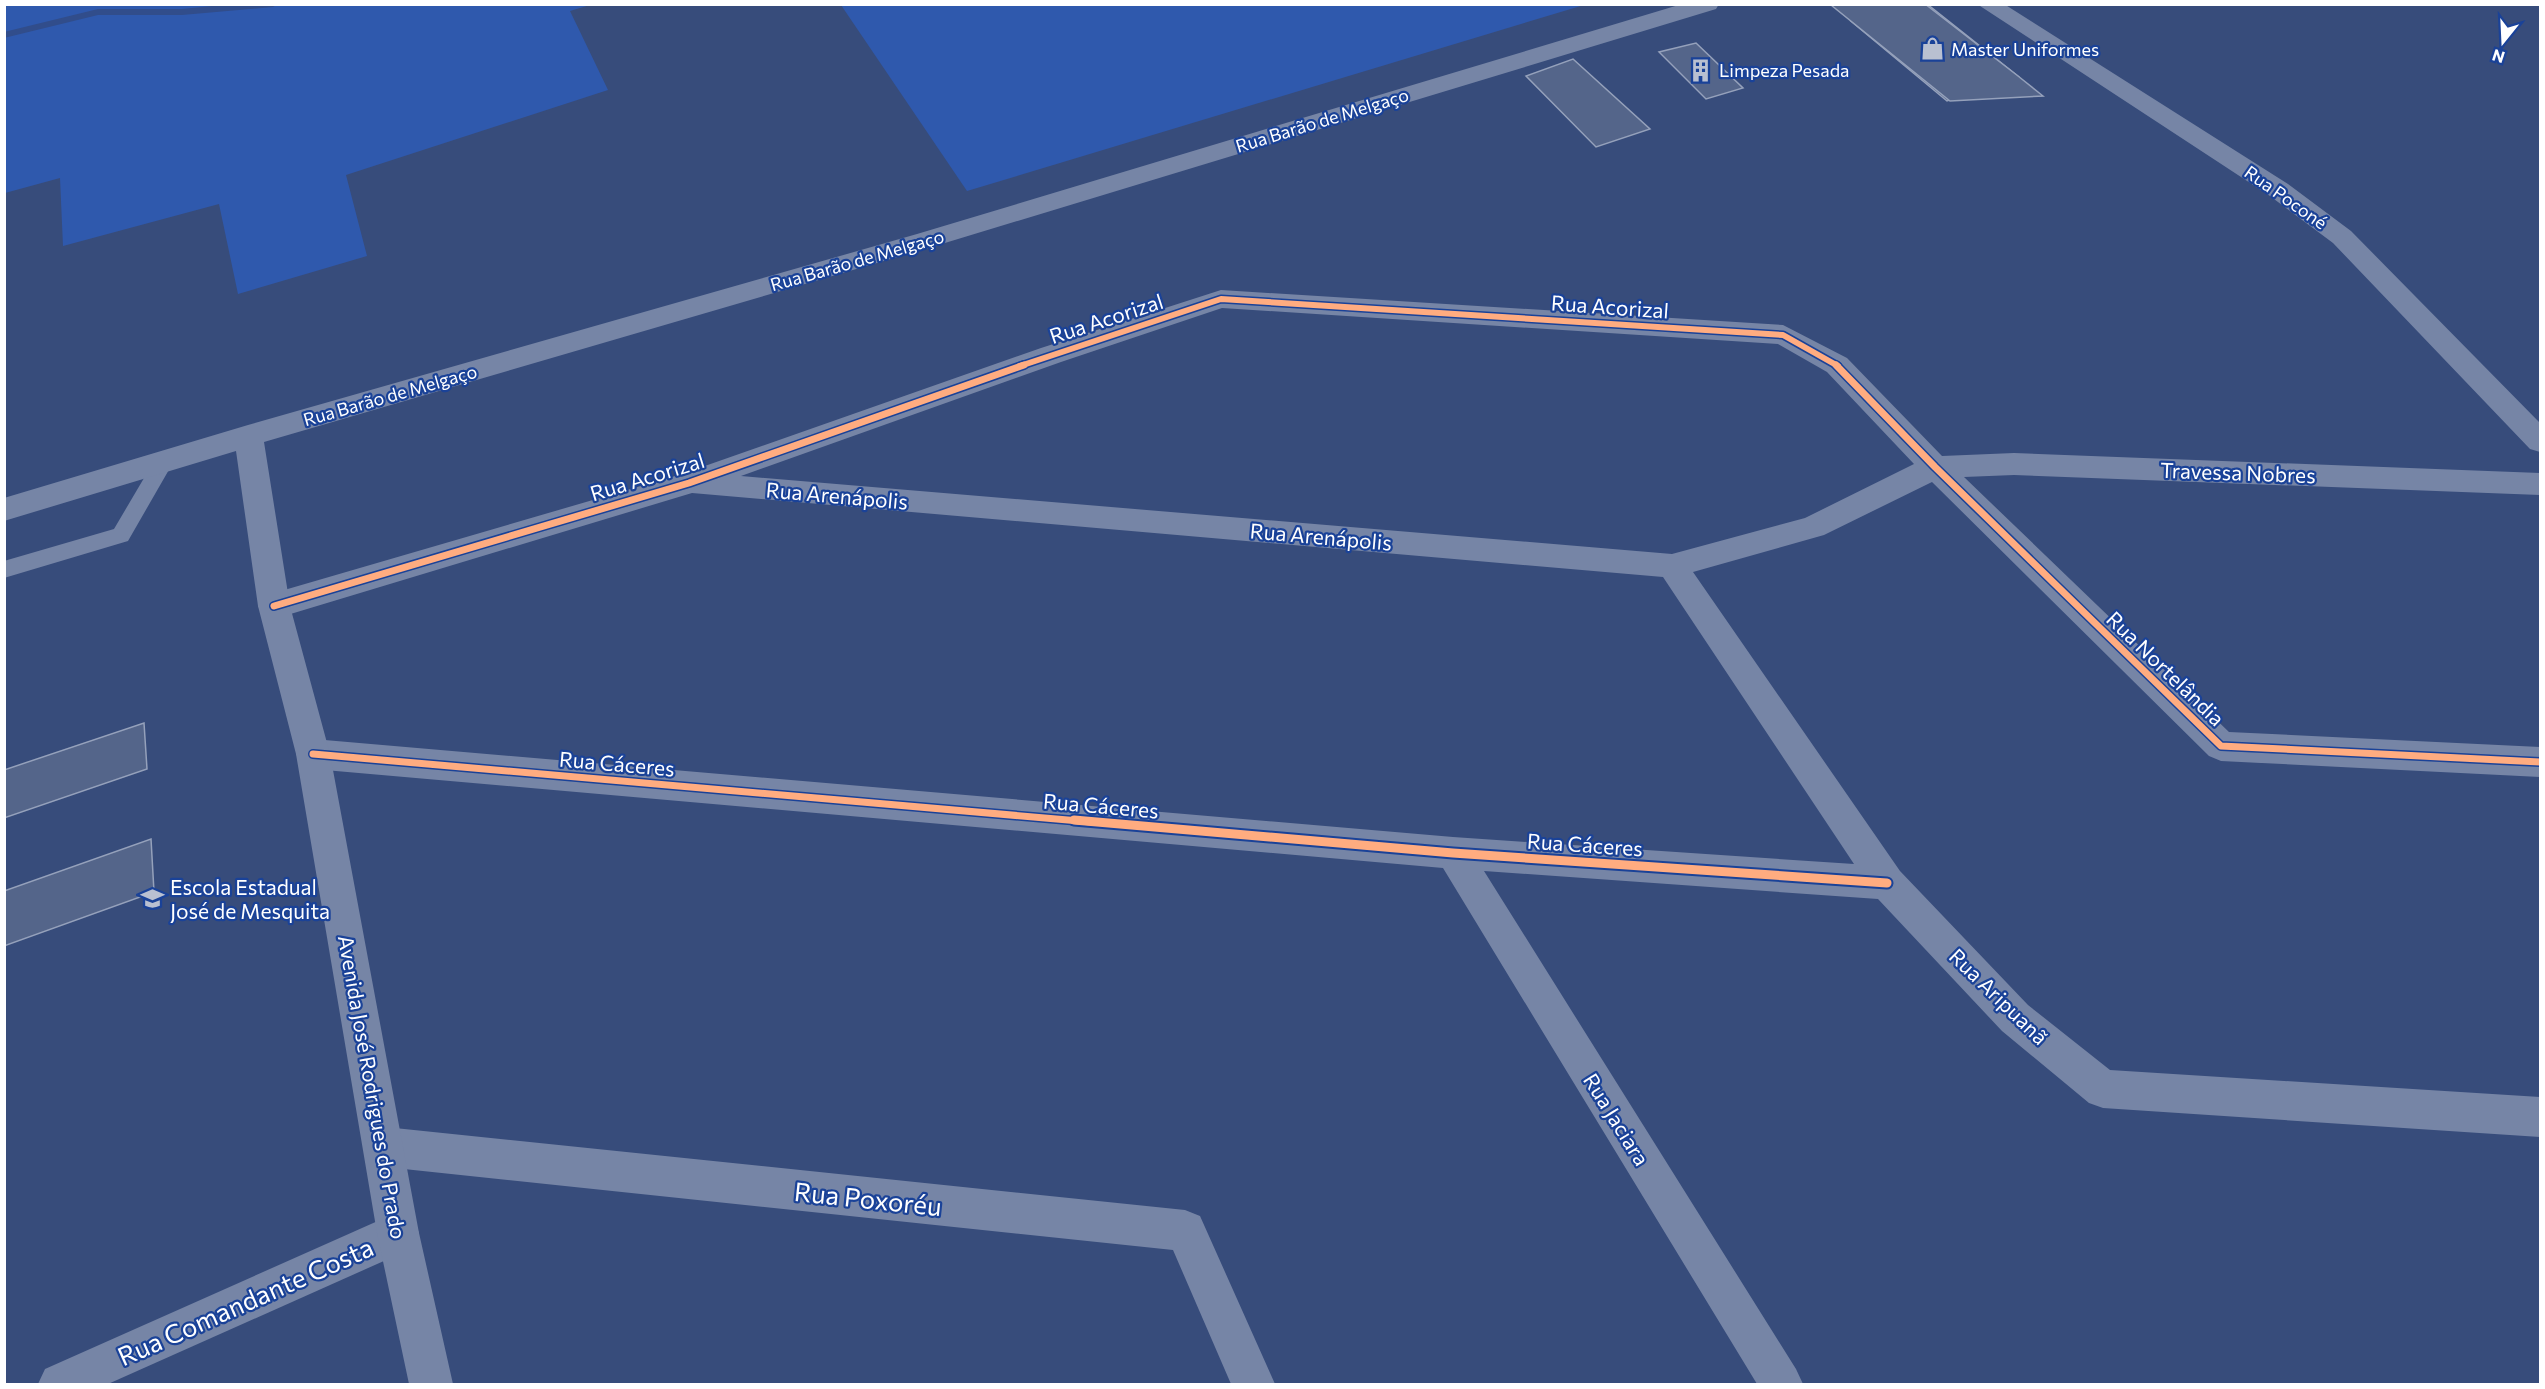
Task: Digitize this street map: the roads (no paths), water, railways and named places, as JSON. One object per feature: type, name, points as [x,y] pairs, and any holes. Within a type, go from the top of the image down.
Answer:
[{"type":"street","name":"Rua Barão de Melgaço","points":[[4,510],[248,436],[926,240],[1708,4]]},
{"type":"street","name":"Rua Poconé","points":[[1988,4],[2279,189],[2342,237],[2541,441]]},
{"type":"street","name":"Rua Acorizal","points":[[274,606],[689,483],[1039,359],[1221,299],[1783,335],[1837,365],[1935,467]]},
{"type":"street","name":"Avenida José Rodrigues do Prado","points":[[248,436],[274,606],[313,754],[385,1147],[398,1233],[431,1384]]},
{"type":"street","name":"Travessa Nobres","points":[[1935,467],[2014,464],[2541,483]]},
{"type":"street","name":"Rua Arenápolis","points":[[689,483],[1672,566],[1813,527],[1935,467]]},
{"type":"street","name":"Rua Nortelândia","points":[[1935,467],[2221,746],[2541,762]]},
{"type":"street","name":"Rua Aripuanã","points":[[1672,566],[1887,883],[2015,1018],[2103,1089],[2541,1117]]},
{"type":"street","name":"Rua Cáceres","points":[[313,754],[1453,853],[1887,883]]},
{"type":"street","name":"Rua Jaciara","points":[[1453,853],[1781,1384]]},
{"type":"street","name":"Rua Poxoréu","points":[[385,1147],[1185,1231],[1253,1384]]},
{"type":"street","name":"Rua Comandante Costa","points":[[60,1384],[398,1233]]},
{"type":"lane","points":[[4,570],[120,535],[164,461]]},
{"type":"waterway","points":[[4,35],[98,12],[182,12],[273,4]]},
{"type":"place","name":"Master Uniformes","points":[[1933,49]]},
{"type":"place","name":"Limpeza Pesada","points":[[1701,70]]},
{"type":"place","name":"Escola Estadual José de Mesquita","points":[[152,898]]}]
